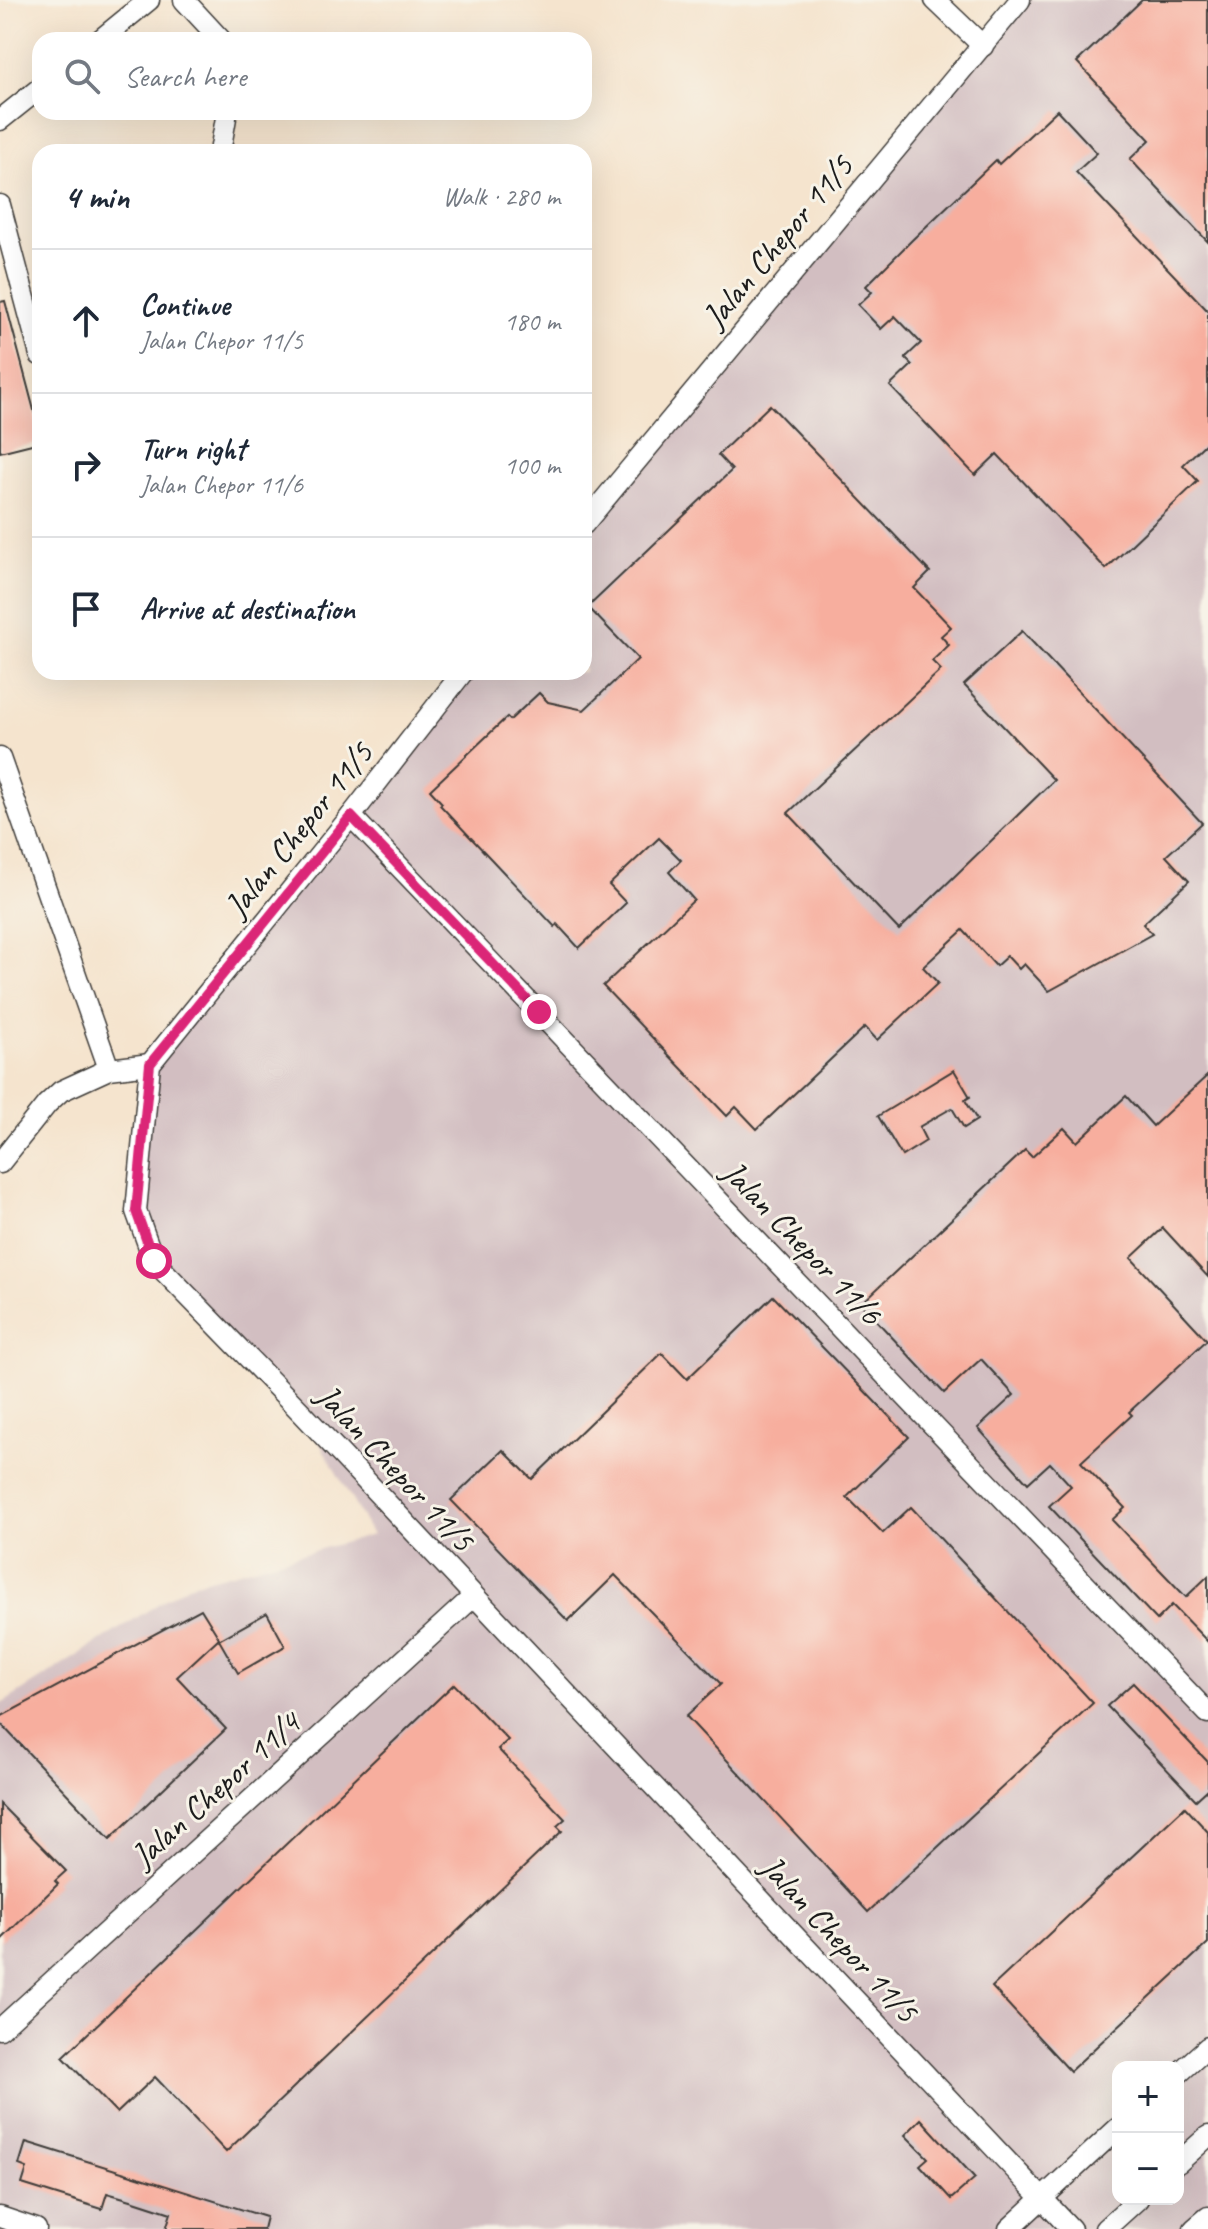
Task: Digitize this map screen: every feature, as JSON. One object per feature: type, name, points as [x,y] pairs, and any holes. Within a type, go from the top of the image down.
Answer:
[{"type":"street","points":[[110,32],[149,0]]},
{"type":"street","points":[[184,0],[214,32]]},
{"type":"street","points":[[935,0],[983,46]]},
{"type":"street","name":"Jalan Chepor 11/5","points":[[592,514],[1020,0]]},
{"type":"street","points":[[0,120],[32,94]]},
{"type":"street","points":[[221,144],[226,120]]},
{"type":"street","points":[[0,205],[32,325]]},
{"type":"street","name":"Jalan Chepor 11/5","points":[[457,680],[150,1064],[136,1211],[154,1261],[303,1414],[1071,2229]]},
{"type":"street","points":[[0,758],[109,1069]]},
{"type":"street","name":"Jalan Chepor 11/6","points":[[351,816],[1208,1713]]},
{"type":"street","points":[[0,1163],[61,1091],[109,1069],[150,1064]]},
{"type":"street","name":"Jalan Chepor 11/4","points":[[0,2029],[473,1597]]},
{"type":"street","points":[[1184,2069],[1208,2047]]},
{"type":"street","points":[[1009,2229],[1112,2133]]},
{"type":"street","points":[[1184,2158],[1208,2136]]},
{"type":"street","points":[[1105,2229],[1131,2205]]},
{"type":"street","points":[[0,2217],[36,2229]]},
{"type":"street","points":[[1194,2229],[1208,2217]]},
{"type":"shaded area","points":[[1020,0],[1208,0],[1208,2229],[0,2229],[0,1705],[188,1585],[372,1535],[303,1414],[154,1261],[136,1211],[146,1054],[456,680],[592,680],[592,514]]},
{"type":"building","points":[[1142,0],[1208,0],[1208,242],[1130,159],[1150,140],[1077,62]]},
{"type":"building","points":[[1057,110],[1097,153],[1076,172],[1208,311],[1208,441],[1183,465],[1198,481],[1106,569],[997,454],[975,475],[890,386],[912,365],[905,358],[921,343],[895,316],[881,329],[858,305],[872,292],[866,286],[912,240],[996,160],[999,164]]},
{"type":"building","points":[[5,301],[32,403],[32,444],[0,452],[0,302]]},
{"type":"building","points":[[770,405],[930,572],[914,588],[951,627],[941,636],[949,645],[932,661],[941,670],[788,813],[899,930],[1054,780],[964,685],[1022,631],[1202,823],[1166,856],[1189,881],[1143,924],[1152,934],[1049,991],[1024,964],[1019,969],[1007,956],[996,966],[963,930],[923,967],[938,983],[877,1040],[865,1027],[757,1129],[736,1107],[727,1116],[603,986],[694,900],[669,872],[681,860],[659,838],[609,885],[626,903],[579,948],[557,924],[555,927],[440,805],[442,803],[430,790],[507,717],[510,720],[539,693],[548,702],[584,710],[638,659],[592,611],[592,603],[732,470],[718,455]]},
{"type":"building","points":[[954,1070],[970,1097],[965,1100],[977,1120],[964,1128],[952,1108],[919,1127],[926,1141],[902,1156],[878,1116]]},
{"type":"building","points":[[1208,1075],[1208,1277],[1163,1228],[1131,1258],[1207,1340],[1129,1412],[1132,1415],[1081,1462],[1125,1508],[1112,1520],[1186,1597],[1208,1576],[1208,1642],[1172,1605],[1157,1620],[1049,1506],[1071,1486],[1050,1463],[1028,1483],[978,1428],[1014,1395],[981,1359],[944,1393],[861,1304],[1025,1150],[1032,1157],[1064,1128],[1077,1142],[1126,1096],[1153,1126]]},
{"type":"building","points":[[773,1296],[909,1437],[847,1497],[883,1533],[911,1507],[1093,1703],[868,1912],[686,1716],[721,1684],[615,1575],[568,1621],[451,1500],[503,1450],[532,1479],[662,1353],[687,1379]]},
{"type":"building","points":[[201,1609],[219,1638],[177,1677],[226,1729],[110,1839],[0,1723],[0,1717]]},
{"type":"building","points":[[267,1613],[285,1646],[238,1673],[219,1640]]},
{"type":"building","points":[[1133,1683],[1208,1762],[1208,1789],[1196,1800],[1107,1706]]},
{"type":"building","points":[[454,1684],[508,1740],[498,1749],[565,1819],[557,1826],[562,1831],[226,2152],[155,2077],[117,2113],[63,2057]]},
{"type":"building","points":[[0,1804],[66,1871],[55,1881],[58,1884],[0,1941]]},
{"type":"building","points":[[1185,1807],[1208,1832],[1208,1943],[1070,2071],[992,1987]]},
{"type":"building","points":[[921,2119],[975,2178],[951,2199],[920,2165],[928,2158],[905,2135]]},
{"type":"building","points":[[26,2142],[266,2217],[263,2229],[166,2229],[171,2213],[131,2200],[107,2193],[102,2209],[22,2184],[27,2168],[19,2165]]},
{"type":"route","points":[[154,1261],[136,1211],[150,1064],[351,816],[539,1012]]}]
